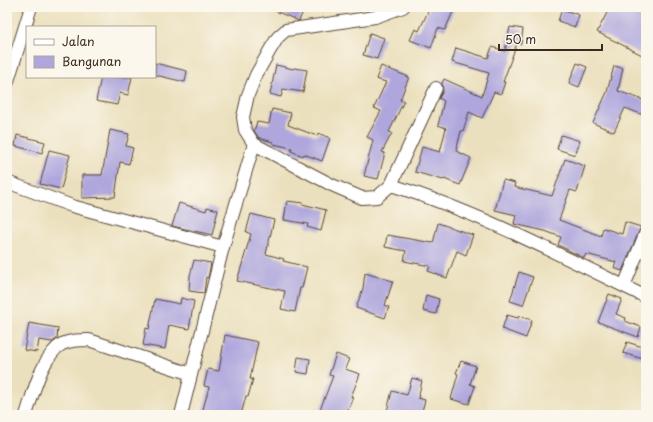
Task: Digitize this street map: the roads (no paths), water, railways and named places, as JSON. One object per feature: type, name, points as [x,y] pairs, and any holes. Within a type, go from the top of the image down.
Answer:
[{"type":"street","points":[[7,84],[31,7]]},
{"type":"street","points":[[403,7],[375,17],[286,30],[278,37],[256,75],[248,95],[243,116],[244,130],[254,144],[332,185],[362,198],[378,197],[391,185],[436,88]]},
{"type":"street","points":[[181,415],[224,246],[254,144]]},
{"type":"street","points":[[7,182],[72,206],[224,246]]},
{"type":"street","points":[[391,185],[427,196],[466,212],[574,261],[646,297]]},
{"type":"street","points":[[624,286],[646,232]]},
{"type":"street","points":[[26,415],[43,365],[57,348],[63,344],[76,340],[89,340],[191,374]]}]
